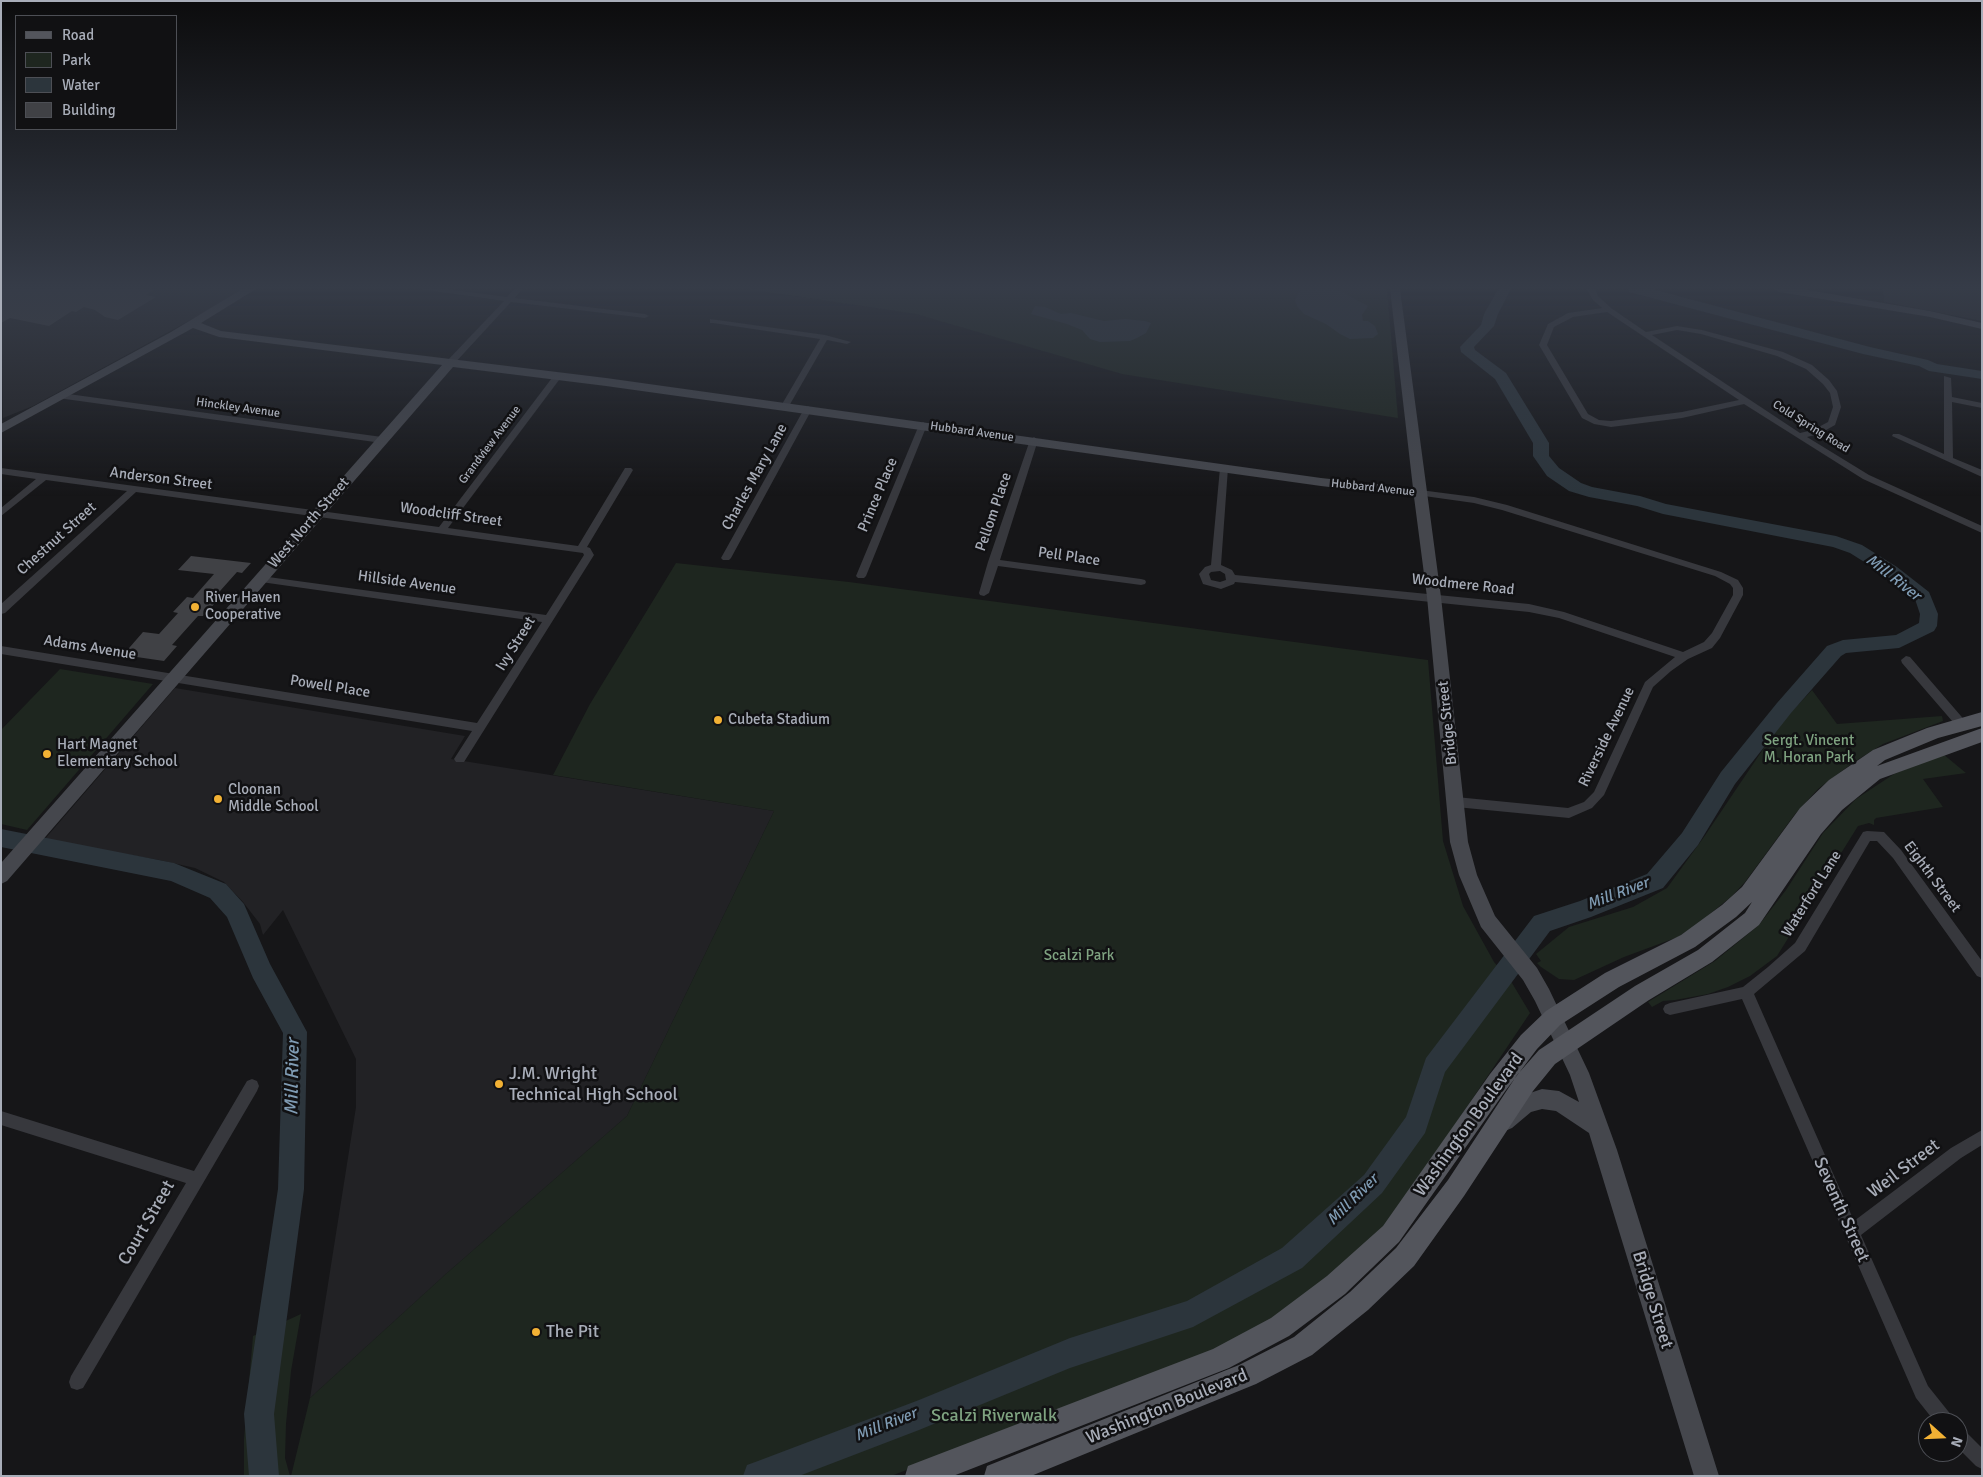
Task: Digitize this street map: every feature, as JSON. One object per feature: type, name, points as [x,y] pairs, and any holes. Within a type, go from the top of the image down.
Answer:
[{"type":"main road","name":"Washington Boulevard","points":[[918,1476],[1220,1359],[1280,1327],[1336,1285],[1391,1234],[1498,1082],[1529,1042],[1553,1018],[1612,980],[1688,941],[1729,911],[1749,893],[1807,813],[1835,785],[1879,756],[1933,733],[1963,726],[1982,719]]},
{"type":"main road","name":"Washington Boulevard","points":[[997,1476],[1247,1375],[1302,1346],[1359,1301],[1405,1257],[1456,1188],[1525,1083],[1546,1057],[1642,993],[1704,956],[1752,919],[1814,829],[1836,805],[1874,774],[1982,736]]},
{"type":"main road","name":"Bridge Street","points":[[1553,1018],[1579,1073],[1708,1476]]},
{"type":"street","points":[[2,428],[131,358]]},
{"type":"street","name":"Hubbard Avenue","points":[[410,358],[808,409],[1321,482],[1474,500],[1504,507],[1718,574],[1734,582],[1738,588]]},
{"type":"street","name":"West North Street","points":[[3,875],[317,513],[455,358]]},
{"type":"street","points":[[785,406],[813,358]]},
{"type":"street","name":"Bridge Street","points":[[1403,358],[1434,597],[1459,842],[1468,875],[1488,921],[1530,974],[1553,1018]]},
{"type":"street","points":[[1551,358],[1585,416],[1597,422],[1611,424],[1682,415],[1746,401]]},
{"type":"street","name":"Cold Spring Road","points":[[1682,358],[1799,436],[1866,477],[1982,530]]},
{"type":"street","points":[[1789,358],[1809,367],[1826,382],[1834,394],[1837,407],[1832,423],[1816,432],[1799,436]]},
{"type":"street","name":"Grandview Avenue","points":[[442,529],[558,376]]},
{"type":"street","points":[[1947,378],[1948,459]]},
{"type":"street","name":"Hinckley Avenue","points":[[61,396],[382,440]]},
{"type":"street","points":[[1948,399],[1982,406]]},
{"type":"street","name":"Charles Mary Lane","points":[[726,558],[808,409]]},
{"type":"street","name":"Prince Place","points":[[861,576],[923,426]]},
{"type":"street","points":[[1896,436],[1982,474]]},
{"type":"street","name":"Pellom Place","points":[[984,593],[1034,440]]},
{"type":"street","name":"Woodmere Road","points":[[1216,567],[1224,468]]},
{"type":"street","points":[[580,548],[628,470]]},
{"type":"street","name":"Anderson Street","points":[[1,471],[317,513]]},
{"type":"street","points":[[1,513],[44,477]]},
{"type":"street","name":"Chestnut Street","points":[[1,610],[133,490]]},
{"type":"street","name":"Woodcliff Street","points":[[317,513],[580,548]]},
{"type":"street","name":"Ivy Street","points":[[460,759],[589,555],[589,551],[580,548]]},
{"type":"street","name":"Pell Place","points":[[993,562],[1141,582]]},
{"type":"street","name":"Woodmere Road","points":[[1232,578],[1224,586],[1210,584],[1204,578],[1205,572],[1216,567],[1227,571],[1232,578],[1529,608],[1560,615],[1684,656]]},
{"type":"street","name":"Hillside Avenue","points":[[261,579],[549,619]]},
{"type":"street","name":"Riverside Avenue","points":[[1456,802],[1569,813],[1588,805],[1598,795],[1649,685],[1666,668],[1708,644],[1716,636],[1738,596],[1738,588]]},
{"type":"street","name":"Adams Avenue","points":[[1,650],[174,677]]},
{"type":"street","points":[[1906,660],[1963,726]]},
{"type":"street","name":"Powell Place","points":[[174,677],[481,728]]},
{"type":"street","name":"Eighth Street","points":[[1867,836],[1880,836],[1897,854],[1982,972]]},
{"type":"street","name":"Waterford Lane","points":[[1670,1009],[1746,992],[1800,947],[1867,836]]},
{"type":"street","name":"Seventh Street","points":[[1746,992],[1922,1392],[1938,1412]]},
{"type":"street","name":"Court Street","points":[[77,1382],[252,1086]]},
{"type":"street","points":[[1494,1131],[1526,1104],[1542,1099],[1559,1101],[1596,1124]]},
{"type":"street","points":[[1,1118],[196,1179]]},
{"type":"street","name":"Weil Street","points":[[1851,1233],[1956,1153],[1982,1137]]},
{"type":"street","points":[[1968,1446],[1982,1460]]},
{"type":"shaded area","points":[[2,358],[121,358],[33,406],[3,418]]},
{"type":"shaded area","name":"J.M. Wright Technical High School","points":[[175,688],[465,736],[451,759],[774,811],[627,1116],[447,1273],[310,1398],[356,1107],[356,1059],[283,910],[263,935],[260,924],[224,882],[195,868],[44,840]]},
{"type":"green space","points":[[1067,358],[1393,358],[1398,418],[1122,374]]},
{"type":"green space","name":"Scalzi Park","points":[[676,563],[849,582],[1428,660],[1443,841],[1463,906],[1494,962],[1512,983],[1530,1013],[1389,1223],[1306,1299],[1220,1349],[891,1476],[291,1476],[310,1398],[447,1273],[627,1116],[774,811],[553,775],[590,704]]},
{"type":"green space","name":"Hart Magnet Elementary School","points":[[60,669],[153,684],[27,830],[1,824],[1,730]]},
{"type":"green space","name":"Sergt. Vincent M. Horan Park","points":[[1812,690],[1837,724],[1942,716],[1943,721],[1883,744],[1854,762],[1818,789],[1795,814],[1745,882],[1732,896],[1694,927],[1678,937],[1624,957],[1574,980],[1559,979],[1541,967],[1537,963],[1541,961],[1536,954],[1569,927],[1633,907],[1667,888],[1704,837],[1780,724]]},
{"type":"green space","name":"Sergt. Vincent M. Horan Park","points":[[1943,754],[1966,773],[1923,779],[1943,807],[1876,818],[1874,825],[1869,823],[1858,826],[1777,956],[1750,976],[1728,987],[1708,994],[1663,1001],[1652,1007],[1648,1002],[1715,961],[1759,925],[1786,890],[1823,833],[1856,799],[1894,774]]},
{"type":"green space","points":[[301,1314],[291,1371],[286,1424],[285,1458],[290,1476],[244,1476],[244,1439],[253,1336]]},
{"type":"building","name":"River Haven Cooperative","points":[[191,556],[251,563],[242,573],[237,572],[212,600],[217,601],[203,616],[198,616],[172,645],[177,646],[164,661],[123,655],[143,632],[159,634],[178,613],[173,612],[187,597],[193,598],[214,574],[178,570]]},
{"type":"waterway","name":"Mill River","points":[[758,1476],[919,1415],[1070,1353],[1193,1313],[1292,1258],[1373,1184],[1416,1124],[1435,1066],[1542,923],[1583,910],[1655,881],[1690,839],[1728,778],[1784,708],[1834,651],[1843,647],[1899,641],[1928,626],[1929,614],[1923,596],[1891,571],[1856,549],[1836,542],[1663,509],[1640,501],[1589,492],[1575,487],[1553,472],[1545,463],[1541,456],[1541,443],[1501,376],[1476,358]]},
{"type":"waterway","name":"Mill River","points":[[1900,358],[1923,363],[1934,368],[1982,375]]},
{"type":"waterway","name":"Mill River","points":[[1,838],[174,872],[218,891],[236,911],[261,970],[295,1032],[291,1189],[259,1414],[264,1476]]},
{"type":"place","name":"River Haven Cooperative","points":[[195,607]]},
{"type":"place","name":"Cubeta Stadium","points":[[718,720]]},
{"type":"place","name":"Hart Magnet Elementary School","points":[[47,754]]},
{"type":"place","name":"Cloonan Middle School","points":[[218,799]]},
{"type":"place","name":"J.M. Wright Technical High School","points":[[499,1084]]},
{"type":"place","name":"The Pit","points":[[536,1332]]},
{"type":"park label","name":"Scalzi Riverwalk","points":[[994,1416]]}]
